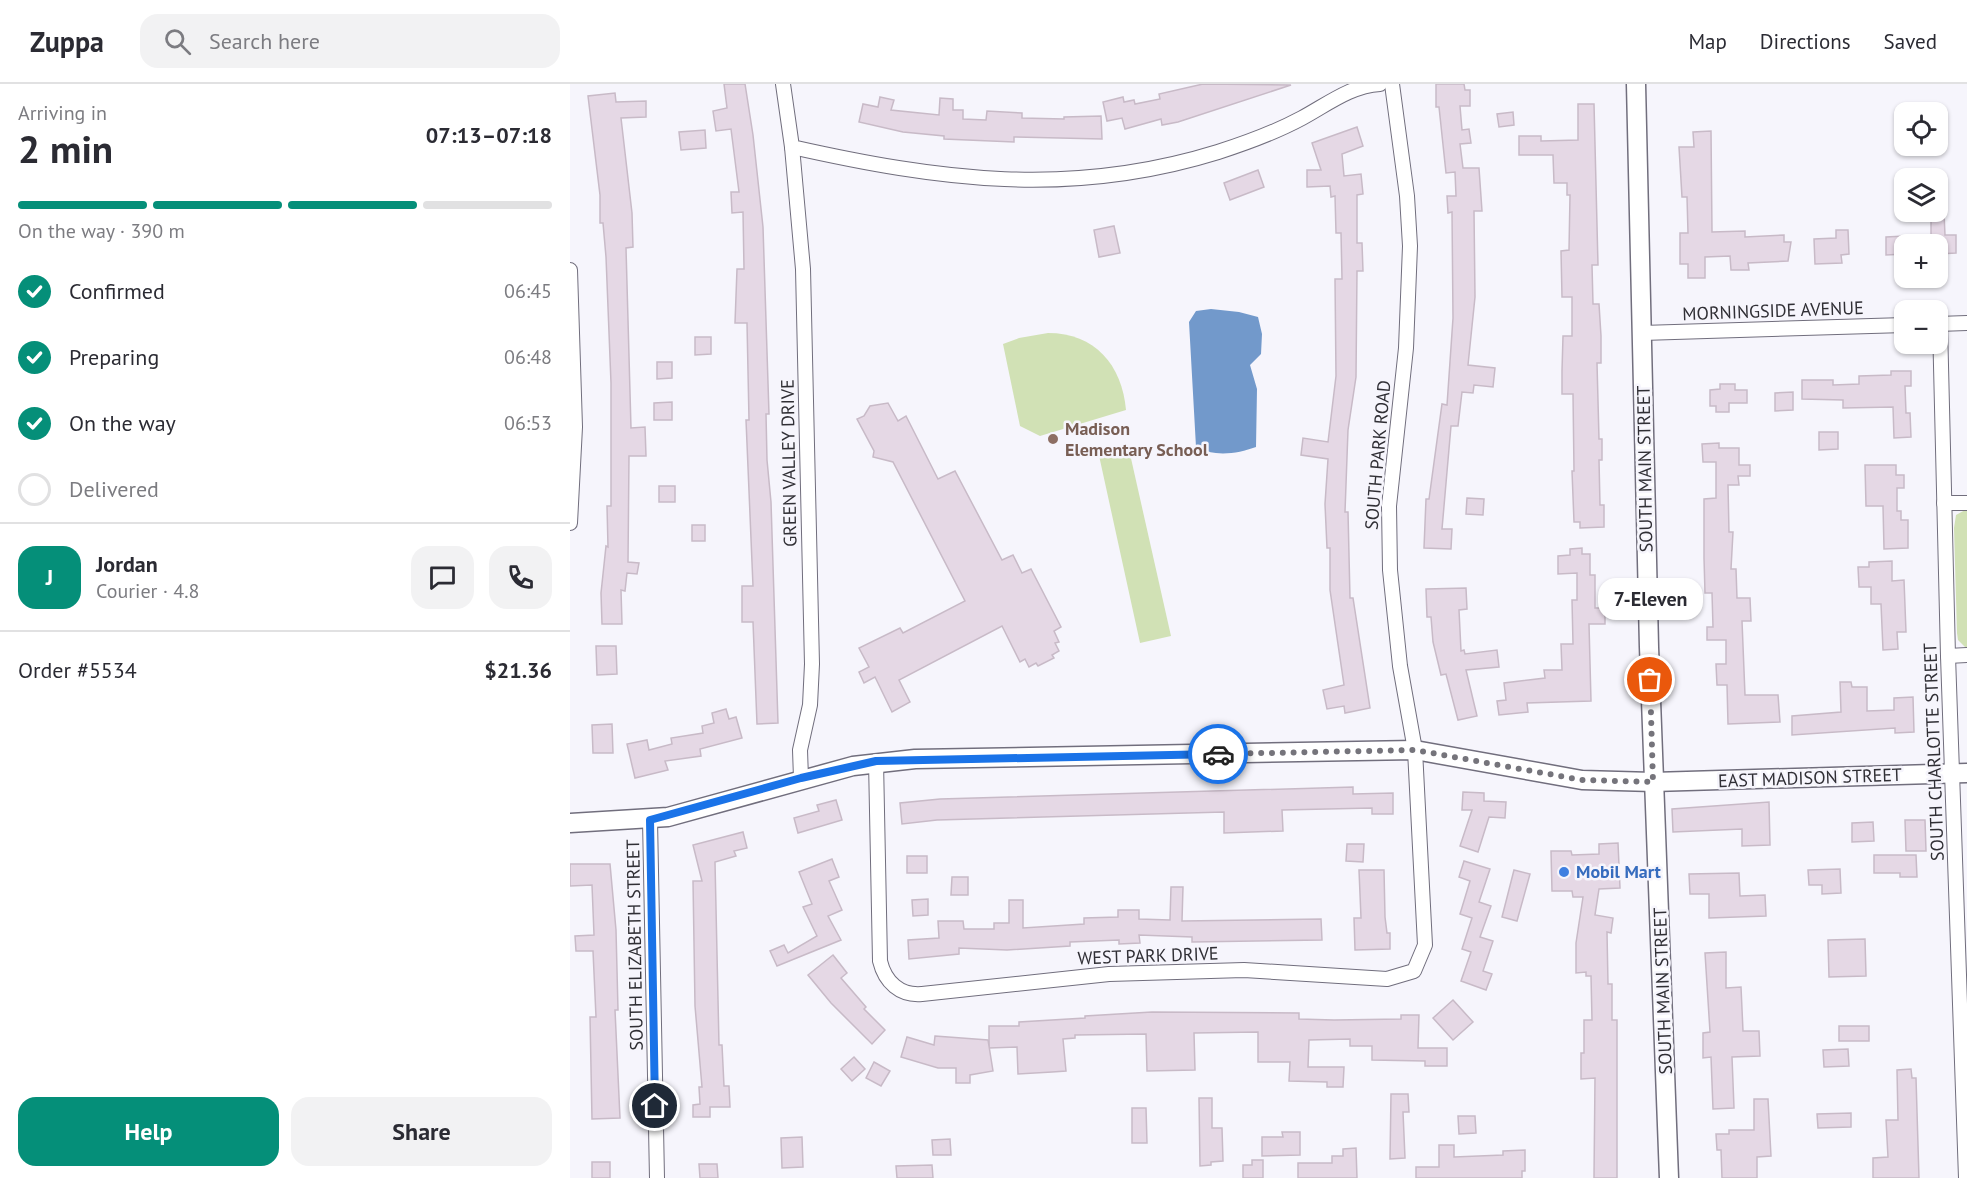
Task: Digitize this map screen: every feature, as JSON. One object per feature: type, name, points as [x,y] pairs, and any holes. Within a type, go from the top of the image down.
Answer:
[{"type":"street","name":"GREEN VALLEY DRIVE","points":[[783,84],[792,147],[803,269],[812,664],[810,705],[800,750],[801,778]]},
{"type":"street","points":[[792,147],[888,168],[971,179],[1038,181],[1110,175],[1156,168],[1218,152],[1300,119],[1356,88],[1380,84]]},
{"type":"street","name":"SOUTH PARK ROAD","points":[[1392,84],[1407,196],[1410,300],[1388,538],[1391,600],[1415,750],[1425,945],[1414,971]]},
{"type":"street","name":"SOUTH MAIN STREET","points":[[1636,84],[1653,782],[1660,893],[1668,1178]]},
{"type":"street","points":[[570,270],[575,427],[570,523]]},
{"type":"street","points":[[1948,324],[1967,323]]},
{"type":"street","name":"MORNINGSIDE AVENUE","points":[[1642,333],[1894,325]]},
{"type":"street","name":"SOUTH CHARLOTTE STREET","points":[[1940,354],[1948,656],[1960,774],[1966,1178]]},
{"type":"street","points":[[1944,503],[1967,503]]},
{"type":"street","points":[[1948,656],[1967,655]]},
{"type":"street","name":"EAST MADISON STREET","points":[[570,823],[650,820],[801,778],[876,761],[1415,750],[1582,780],[1653,782],[1960,774]]},
{"type":"street","name":"WEST PARK DRIVE","points":[[876,761],[880,961],[891,985],[912,995],[1109,974],[1244,970],[1387,979],[1414,971]]},
{"type":"street","name":"SOUTH ELIZABETH STREET","points":[[650,820],[657,1178]]},
{"type":"green space","points":[[1048,333],[1065,334],[1079,339],[1092,345],[1103,355],[1119,379],[1126,410],[1040,436],[1020,426],[1003,344],[1019,338]]},
{"type":"green space","points":[[1128,445],[1171,636],[1140,643],[1098,451]]},
{"type":"green space","points":[[1967,509],[1967,649],[1958,640],[1957,633],[1954,528],[1956,515]]},
{"type":"water","points":[[1211,309],[1258,317],[1262,334],[1261,354],[1250,365],[1257,389],[1256,447],[1218,453],[1196,447],[1189,322],[1196,311]]},
{"type":"building","points":[[724,84],[745,84],[763,227],[769,414],[766,414],[767,460],[771,502],[778,723],[757,724],[753,622],[742,622],[742,586],[753,586],[746,420],[749,420],[747,323],[735,323],[737,269],[744,269],[743,212],[732,213],[731,192],[739,192],[731,129],[716,131],[713,111],[727,108]]},
{"type":"building","points":[[1203,84],[1291,85],[1178,122],[1162,125],[1161,119],[1125,129],[1122,118],[1107,121],[1103,102],[1123,97],[1124,102],[1134,100],[1135,104],[1160,99],[1159,94]]},
{"type":"building","points":[[1436,84],[1464,84],[1465,90],[1470,90],[1470,106],[1460,106],[1462,130],[1469,129],[1471,143],[1460,144],[1463,168],[1479,168],[1482,211],[1474,211],[1475,297],[1468,365],[1495,368],[1493,387],[1474,385],[1473,393],[1462,392],[1458,426],[1451,426],[1442,529],[1452,529],[1451,549],[1424,548],[1426,499],[1429,499],[1442,404],[1447,405],[1453,318],[1452,212],[1448,213],[1447,196],[1456,196],[1455,172],[1446,173],[1439,107],[1436,107]]},
{"type":"building","points":[[615,93],[616,102],[646,101],[646,117],[621,118],[632,213],[633,247],[626,248],[631,428],[645,427],[646,456],[629,456],[628,562],[639,563],[637,574],[627,573],[625,591],[621,590],[622,624],[602,624],[601,593],[606,546],[608,547],[607,506],[611,506],[611,383],[606,257],[603,223],[600,223],[600,195],[588,96]]},
{"type":"building","points":[[880,97],[894,100],[891,110],[939,115],[940,98],[953,99],[953,110],[963,110],[963,119],[986,120],[987,111],[1022,113],[1022,118],[1064,119],[1064,117],[1101,116],[1102,139],[1014,137],[1014,142],[944,139],[944,136],[903,132],[859,122],[863,104],[878,107]]},
{"type":"building","points":[[1578,104],[1594,104],[1598,265],[1592,265],[1593,304],[1599,304],[1601,336],[1601,363],[1597,363],[1599,439],[1602,439],[1602,460],[1599,460],[1600,505],[1604,505],[1604,527],[1580,528],[1580,522],[1574,522],[1573,394],[1562,394],[1563,336],[1572,336],[1572,297],[1562,297],[1561,251],[1569,250],[1570,195],[1567,195],[1567,183],[1554,183],[1553,155],[1519,155],[1519,136],[1541,136],[1541,141],[1578,140]]},
{"type":"building","points":[[1513,112],[1514,125],[1499,127],[1497,114]]},
{"type":"building","points":[[1357,127],[1363,146],[1342,154],[1344,176],[1361,174],[1363,194],[1357,195],[1357,243],[1362,243],[1363,271],[1357,271],[1356,377],[1348,430],[1345,512],[1348,512],[1350,598],[1353,598],[1370,708],[1345,713],[1344,706],[1327,709],[1323,690],[1344,685],[1330,590],[1330,548],[1327,548],[1325,504],[1328,459],[1301,455],[1303,438],[1328,442],[1336,376],[1335,279],[1342,279],[1341,233],[1336,233],[1335,196],[1331,197],[1330,186],[1307,187],[1307,170],[1321,170],[1312,143]]},
{"type":"building","points":[[705,130],[706,148],[681,150],[679,132]]},
{"type":"building","points":[[1711,131],[1712,232],[1745,231],[1745,237],[1784,235],[1784,242],[1791,242],[1788,261],[1748,263],[1749,270],[1731,270],[1730,256],[1705,257],[1705,278],[1688,278],[1688,264],[1680,264],[1680,233],[1688,233],[1687,197],[1682,197],[1679,147],[1694,147],[1693,132]]},
{"type":"building","points":[[1258,170],[1264,187],[1230,200],[1224,183]]},
{"type":"building","points":[[1931,222],[1944,222],[1945,234],[1931,234]]},
{"type":"building","points":[[1114,226],[1120,253],[1099,257],[1094,230]]},
{"type":"building","points":[[1836,230],[1848,230],[1849,254],[1841,255],[1842,263],[1815,264],[1814,239],[1836,238]]},
{"type":"building","points":[[1948,235],[1956,235],[1956,253],[1948,253]]},
{"type":"building","points":[[1886,237],[1894,237],[1894,255],[1886,255]]},
{"type":"building","points":[[695,337],[711,337],[711,354],[695,355]]},
{"type":"building","points":[[657,362],[672,362],[672,378],[657,379]]},
{"type":"building","points":[[1891,371],[1911,371],[1911,386],[1905,386],[1906,413],[1910,413],[1911,437],[1894,438],[1893,407],[1843,408],[1843,400],[1802,399],[1802,380],[1833,380],[1833,385],[1859,384],[1859,376],[1891,375]]},
{"type":"building","points":[[1720,384],[1735,384],[1735,390],[1747,390],[1747,403],[1729,403],[1729,412],[1716,412],[1716,406],[1710,406],[1710,390],[1720,389]]},
{"type":"building","points":[[1793,392],[1793,410],[1775,411],[1775,393]]},
{"type":"building","points":[[672,402],[672,420],[654,420],[654,403]]},
{"type":"building","points":[[888,403],[898,421],[906,416],[938,479],[955,471],[1002,560],[1013,555],[1022,573],[1031,569],[1061,627],[1054,631],[1059,642],[1055,643],[1059,651],[1052,655],[1054,658],[1038,666],[1036,663],[1029,667],[1025,659],[1020,662],[1002,626],[899,680],[910,702],[892,712],[875,677],[864,683],[859,672],[869,667],[859,648],[900,628],[903,633],[965,601],[893,462],[873,457],[874,451],[857,419],[864,416],[870,406]]},
{"type":"building","points":[[1819,432],[1838,432],[1838,449],[1819,450]]},
{"type":"building","points":[[1719,443],[1719,448],[1739,448],[1739,465],[1750,465],[1750,476],[1738,476],[1739,485],[1728,485],[1729,532],[1733,532],[1731,569],[1736,569],[1737,598],[1750,598],[1751,621],[1742,621],[1745,695],[1778,695],[1780,722],[1728,724],[1727,685],[1717,685],[1716,664],[1726,664],[1726,640],[1707,640],[1707,627],[1713,627],[1712,593],[1705,593],[1704,499],[1716,498],[1716,462],[1703,462],[1702,444]]},
{"type":"building","points":[[1865,465],[1896,465],[1896,475],[1904,475],[1904,488],[1897,488],[1897,511],[1901,511],[1901,520],[1908,520],[1908,548],[1884,549],[1883,506],[1866,506]]},
{"type":"building","points":[[659,486],[675,486],[675,502],[659,502]]},
{"type":"building","points":[[1467,498],[1484,499],[1483,515],[1466,514]]},
{"type":"building","points":[[692,525],[705,525],[705,541],[692,541]]},
{"type":"building","points":[[1582,548],[1582,554],[1590,554],[1590,575],[1595,575],[1595,608],[1605,608],[1605,624],[1589,624],[1591,701],[1527,703],[1528,712],[1499,715],[1497,701],[1506,700],[1504,683],[1545,678],[1544,670],[1562,670],[1561,644],[1573,644],[1572,600],[1577,600],[1577,573],[1558,574],[1558,556],[1570,555],[1570,549]]},
{"type":"building","points":[[1892,561],[1892,581],[1904,580],[1906,632],[1897,632],[1898,649],[1883,650],[1881,604],[1871,604],[1871,587],[1859,587],[1858,567],[1869,567],[1869,562]]},
{"type":"building","points":[[1466,588],[1467,609],[1459,610],[1461,651],[1464,650],[1465,654],[1497,650],[1499,667],[1466,670],[1477,716],[1458,720],[1446,674],[1441,675],[1433,642],[1431,617],[1427,617],[1426,589]]},
{"type":"building","points":[[596,646],[616,646],[617,674],[597,675]]},
{"type":"building","points":[[1840,682],[1851,682],[1852,687],[1867,687],[1867,711],[1894,710],[1894,698],[1913,697],[1914,732],[1895,733],[1895,728],[1792,735],[1792,716],[1841,712]]},
{"type":"building","points":[[726,709],[729,719],[736,717],[742,738],[700,749],[701,756],[665,761],[668,770],[635,778],[627,744],[647,740],[649,750],[672,744],[671,738],[703,733],[702,726],[714,723],[712,713]]},
{"type":"building","points":[[612,724],[613,753],[593,753],[592,725]]},
{"type":"building","points":[[1353,787],[1353,794],[1393,793],[1393,814],[1372,814],[1372,808],[1282,810],[1283,831],[1224,833],[1224,812],[937,820],[902,824],[900,803],[940,799]]},
{"type":"building","points":[[1463,792],[1484,793],[1484,801],[1506,802],[1505,818],[1489,817],[1478,852],[1460,846],[1472,810],[1462,810]]},
{"type":"building","points":[[836,800],[842,820],[798,833],[794,818],[819,811],[817,805]]},
{"type":"building","points":[[1769,802],[1770,845],[1742,846],[1742,829],[1673,832],[1672,809]]},
{"type":"building","points":[[1905,820],[1925,820],[1926,851],[1906,851]]},
{"type":"building","points":[[1873,822],[1874,841],[1852,842],[1852,823]]},
{"type":"building","points":[[743,832],[747,848],[734,851],[736,856],[715,862],[719,1045],[722,1045],[724,1086],[729,1086],[730,1107],[710,1107],[710,1117],[693,1117],[693,1105],[700,1104],[699,1087],[702,1087],[695,1006],[693,881],[702,881],[693,845]]},
{"type":"building","points":[[1618,843],[1620,888],[1599,889],[1595,915],[1613,918],[1611,933],[1607,932],[1608,984],[1612,984],[1612,1020],[1617,1020],[1617,1178],[1594,1178],[1595,1078],[1581,1079],[1584,1020],[1592,1020],[1591,976],[1586,976],[1586,972],[1576,973],[1576,943],[1583,897],[1573,897],[1572,891],[1552,891],[1551,851],[1571,851],[1572,855],[1599,854],[1599,844]]},
{"type":"building","points":[[1347,844],[1364,844],[1363,862],[1346,861]]},
{"type":"building","points":[[1874,855],[1916,855],[1917,877],[1900,877],[1900,873],[1874,873]]},
{"type":"building","points":[[907,856],[927,856],[927,873],[907,873]]},
{"type":"building","points":[[832,859],[839,877],[829,881],[842,910],[828,916],[841,940],[777,966],[770,951],[784,945],[788,953],[817,936],[803,907],[812,904],[799,872]]},
{"type":"building","points":[[1464,861],[1490,869],[1479,902],[1491,906],[1480,937],[1493,941],[1483,971],[1492,974],[1486,990],[1461,981],[1471,952],[1462,949],[1472,918],[1460,914],[1470,881],[1459,877]]},
{"type":"building","points":[[570,864],[610,864],[616,930],[618,1010],[615,1010],[620,1118],[592,1119],[590,1017],[596,1017],[593,951],[576,951],[575,936],[594,935],[592,885],[570,886]]},
{"type":"building","points":[[1840,869],[1841,893],[1822,894],[1822,885],[1809,885],[1808,870]]},
{"type":"building","points":[[1359,870],[1384,870],[1385,917],[1387,933],[1390,933],[1390,949],[1355,950],[1354,918],[1361,918]]},
{"type":"building","points":[[1514,870],[1530,874],[1517,921],[1502,917]]},
{"type":"building","points":[[1739,873],[1740,896],[1765,895],[1766,916],[1709,918],[1709,894],[1690,894],[1689,874]]},
{"type":"building","points":[[952,877],[968,877],[968,895],[951,895]]},
{"type":"building","points":[[1171,887],[1183,887],[1182,921],[1321,919],[1322,940],[1192,942],[1192,937],[1139,935],[1140,943],[1119,944],[1119,940],[1070,942],[1070,946],[1007,950],[959,948],[959,954],[909,959],[908,940],[939,938],[938,921],[963,921],[964,929],[994,929],[994,923],[1009,923],[1009,900],[1023,900],[1023,928],[1084,924],[1084,918],[1118,917],[1118,910],[1139,910],[1139,919],[1170,920]]},
{"type":"building","points":[[928,899],[928,915],[913,916],[912,900]]},
{"type":"building","points":[[1865,939],[1866,976],[1829,977],[1828,940]]},
{"type":"building","points":[[1726,952],[1726,988],[1741,987],[1743,1031],[1759,1031],[1760,1056],[1732,1057],[1734,1108],[1713,1109],[1711,1057],[1703,1058],[1703,1033],[1710,1032],[1705,953]]},
{"type":"building","points":[[833,955],[847,973],[841,978],[866,1007],[864,1009],[885,1030],[872,1044],[831,1003],[808,975]]},
{"type":"building","points":[[1453,1000],[1473,1022],[1453,1040],[1433,1018]]},
{"type":"building","points":[[1152,1012],[1299,1013],[1299,1019],[1334,1020],[1401,1019],[1401,1015],[1419,1015],[1418,1048],[1447,1048],[1447,1066],[1425,1066],[1425,1061],[1372,1060],[1372,1046],[1350,1046],[1350,1039],[1309,1040],[1308,1067],[1344,1067],[1343,1087],[1327,1087],[1327,1082],[1289,1081],[1290,1062],[1258,1062],[1258,1032],[1194,1033],[1195,1070],[1147,1071],[1146,1034],[1075,1035],[1075,1038],[1063,1039],[1066,1071],[1018,1074],[1017,1047],[989,1048],[989,1026],[1019,1026],[1019,1022]]},
{"type":"building","points":[[1839,1026],[1869,1026],[1869,1041],[1839,1041]]},
{"type":"building","points":[[935,1036],[988,1040],[993,1071],[970,1075],[970,1083],[956,1083],[956,1068],[938,1068],[901,1057],[907,1037],[934,1045]]},
{"type":"building","points":[[1848,1049],[1849,1066],[1824,1067],[1823,1050]]},
{"type":"building","points":[[854,1057],[865,1069],[852,1081],[841,1069]]},
{"type":"building","points":[[874,1062],[890,1071],[881,1086],[866,1078]]},
{"type":"building","points":[[1911,1069],[1912,1078],[1916,1078],[1919,1178],[1873,1178],[1873,1158],[1888,1157],[1886,1120],[1898,1120],[1897,1070]]},
{"type":"building","points":[[1391,1094],[1408,1094],[1409,1112],[1403,1112],[1405,1158],[1390,1159]]},
{"type":"building","points":[[1199,1098],[1212,1098],[1212,1128],[1222,1128],[1223,1161],[1211,1162],[1211,1165],[1200,1166]]},
{"type":"building","points":[[1754,1099],[1768,1099],[1771,1156],[1757,1157],[1757,1178],[1722,1178],[1721,1150],[1717,1150],[1716,1134],[1729,1134],[1729,1130],[1754,1130]]},
{"type":"building","points":[[1132,1108],[1146,1108],[1147,1143],[1132,1143]]},
{"type":"building","points":[[1851,1113],[1851,1127],[1818,1128],[1817,1114]]},
{"type":"building","points":[[1458,1116],[1475,1116],[1476,1133],[1459,1134]]},
{"type":"building","points":[[1282,1132],[1300,1132],[1300,1155],[1262,1156],[1262,1137],[1283,1137]]},
{"type":"building","points":[[802,1137],[803,1167],[782,1168],[781,1138]]},
{"type":"building","points":[[950,1139],[951,1155],[933,1155],[932,1140]]},
{"type":"building","points":[[1439,1145],[1454,1145],[1454,1157],[1503,1155],[1503,1151],[1525,1150],[1525,1171],[1522,1171],[1522,1178],[1416,1178],[1416,1167],[1439,1167]]},
{"type":"building","points":[[1356,1148],[1357,1178],[1298,1178],[1298,1163],[1332,1163],[1332,1156],[1343,1156],[1343,1149]]},
{"type":"building","points":[[1252,1160],[1263,1160],[1263,1178],[1243,1178],[1243,1165],[1252,1165]]},
{"type":"building","points":[[592,1162],[610,1162],[610,1178],[592,1178]]},
{"type":"building","points":[[699,1164],[717,1164],[718,1178],[700,1178]]},
{"type":"building","points":[[932,1165],[933,1178],[897,1178],[896,1166]]},
{"type":"way so far","points":[[1218,754],[1415,750],[1582,780],[1653,782],[1650,680]]},
{"type":"place","name":"Madison Elementary School","points":[[1053,439]]},
{"type":"place","name":"7-Eleven","points":[[1650,680]]},
{"type":"place","name":"Mobil Mart","points":[[1564,872]]},
{"type":"route","points":[[655,1106],[650,820],[668,817],[801,778],[876,761],[1218,754]]}]
